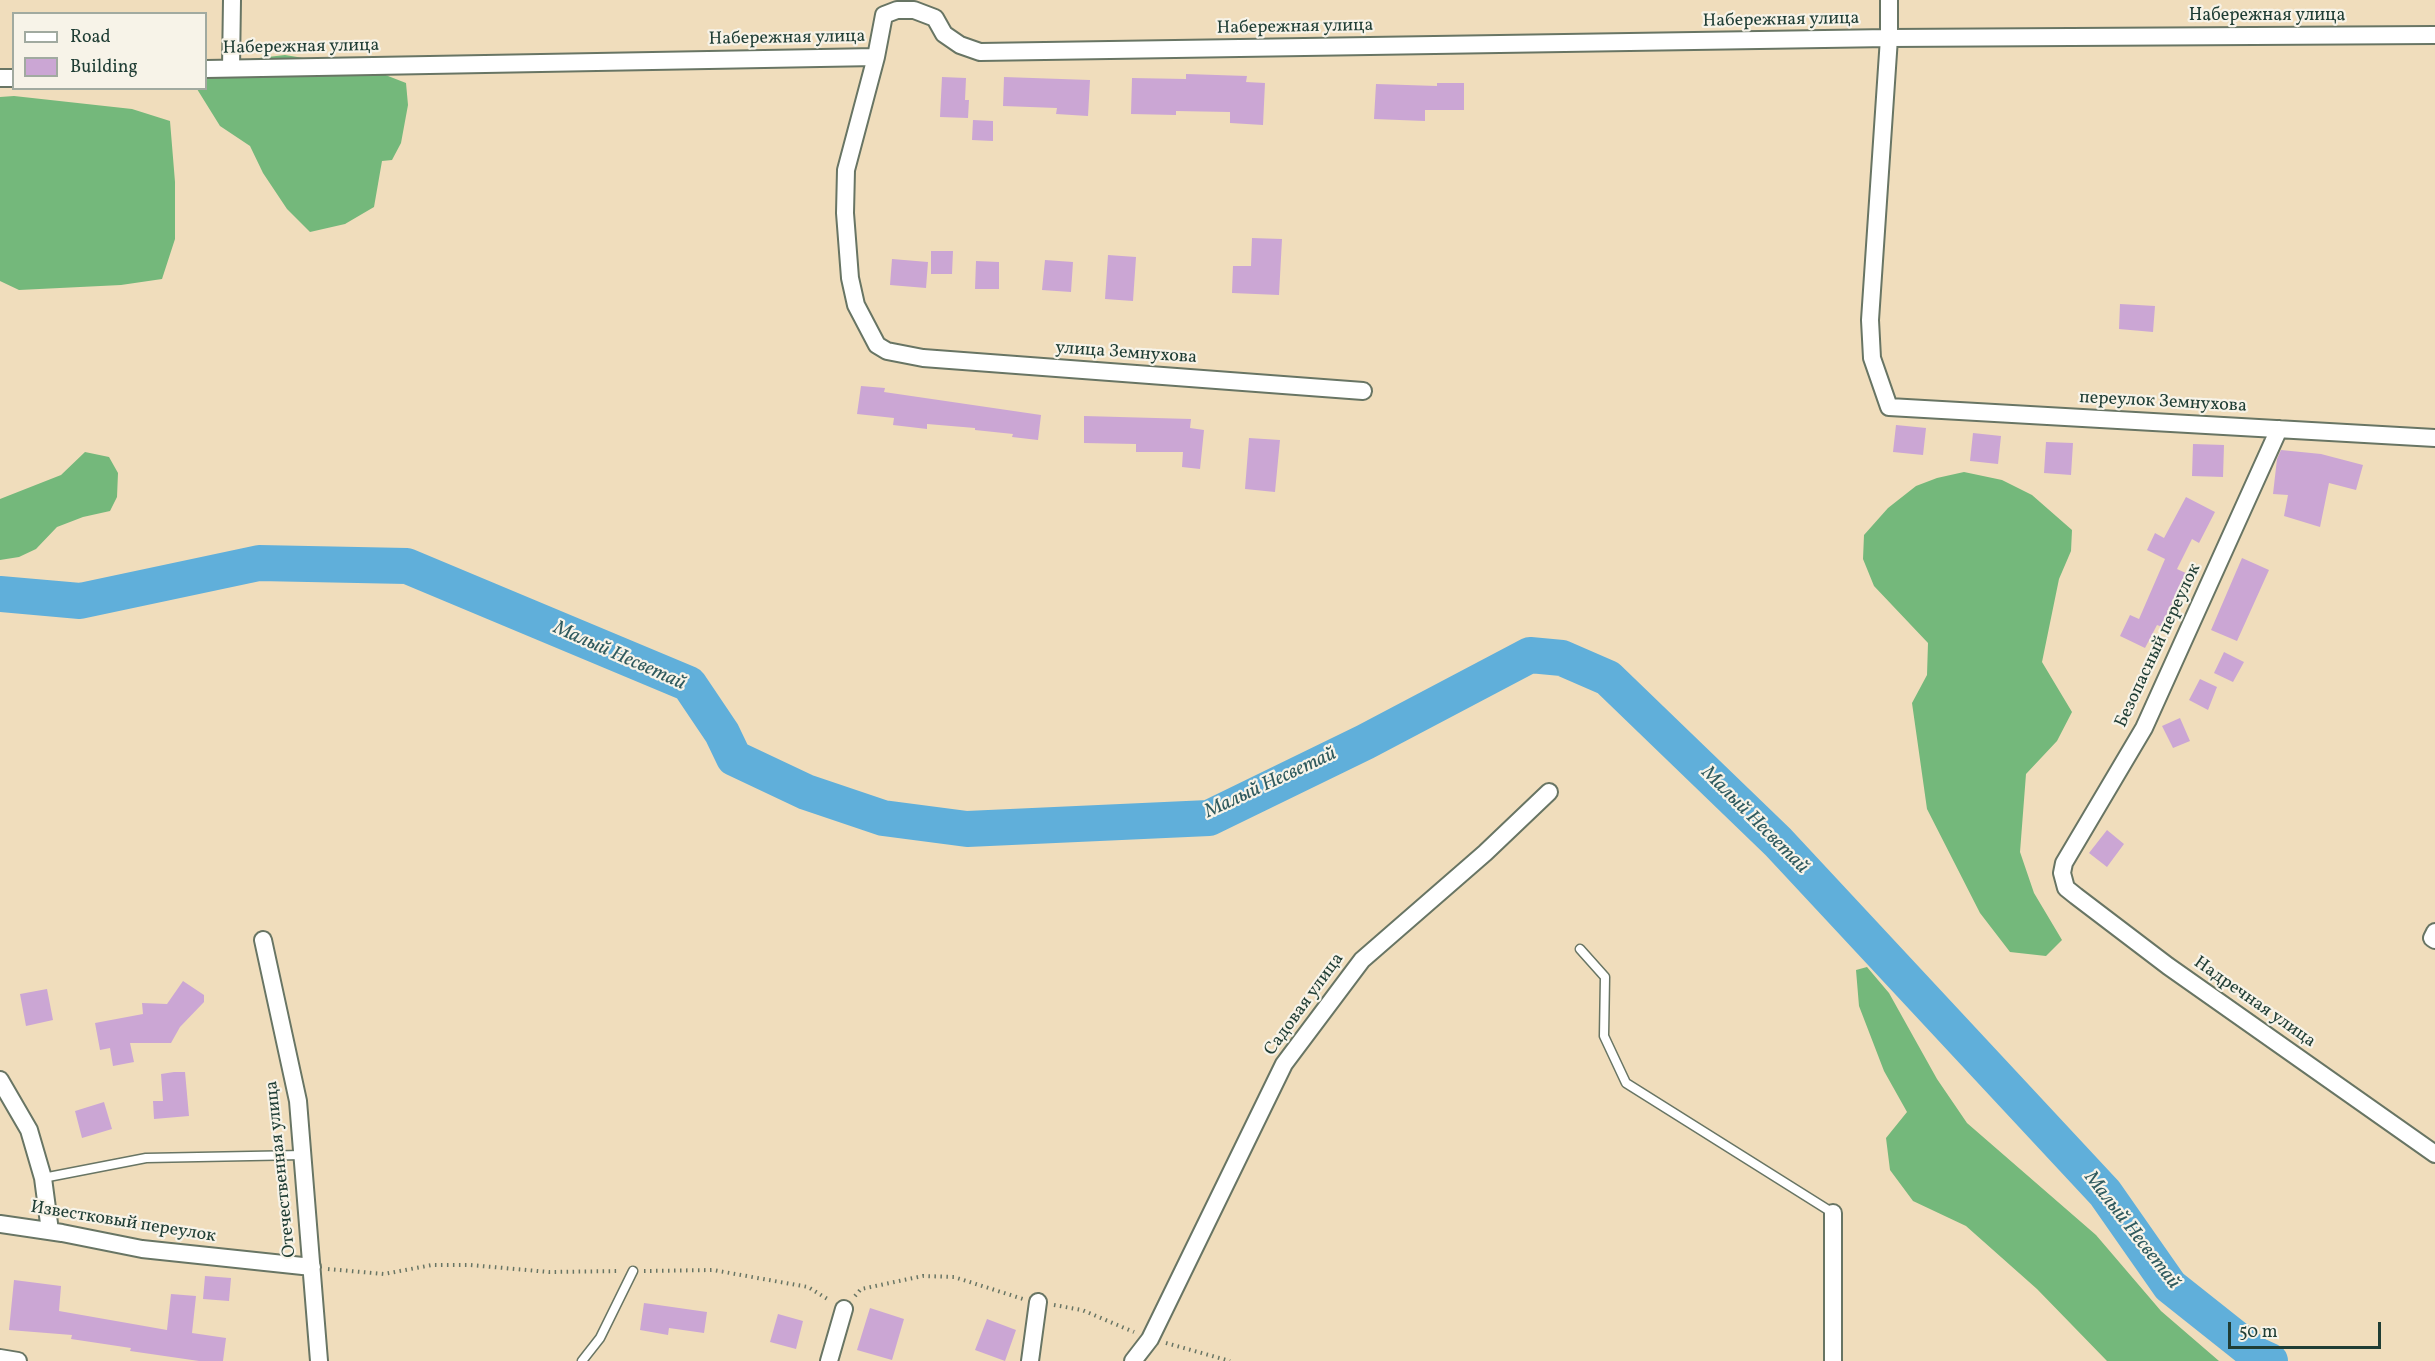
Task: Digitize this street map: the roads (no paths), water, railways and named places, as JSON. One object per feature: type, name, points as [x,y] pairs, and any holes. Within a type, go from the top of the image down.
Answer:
[{"type":"street","points":[[231,68],[232,0]]},
{"type":"street","points":[[932,0],[935,18]]},
{"type":"street","points":[[1889,0],[1889,38]]},
{"type":"street","name":"Набережная улица","points":[[207,69],[876,57],[887,8],[914,10],[935,18],[944,34],[960,45],[980,52],[1889,38],[2435,35]]},
{"type":"street","name":"переулок Земнухова","points":[[1889,38],[1870,320],[1872,358],[1889,407],[2435,438]]},
{"type":"street","name":"улица Земнухова","points":[[876,57],[846,170],[844,213],[850,278],[856,305],[877,345],[887,351],[923,358],[1363,391]]},
{"type":"street","name":"Безопасный переулок","points":[[2062,873],[2064,862],[2144,728],[2279,429]]},
{"type":"street","name":"Садовая улица","points":[[1133,1361],[1150,1339],[1284,1064],[1362,960],[1485,853],[1549,792]]},
{"type":"street","name":"Надречная улица","points":[[2062,873],[2066,888],[2168,966],[2435,1154]]},
{"type":"street","points":[[2435,932],[2432,938],[2435,940]]},
{"type":"street","name":"Отечественная улица","points":[[263,940],[298,1101],[319,1361]]},
{"type":"street","points":[[0,1080],[30,1130],[43,1178],[50,1231]]},
{"type":"street","points":[[1833,1213],[1833,1361]]},
{"type":"street","name":"Известковый переулок","points":[[0,1224],[142,1249],[312,1267]]},
{"type":"street","points":[[1030,1361],[1038,1302]]},
{"type":"street","points":[[829,1361],[844,1309]]},
{"type":"street","points":[[0,1358],[18,1361]]},
{"type":"lane","points":[[1580,949],[1605,977],[1604,1036],[1626,1083],[1833,1213]]},
{"type":"lane","points":[[43,1178],[146,1158],[303,1155]]},
{"type":"lane","points":[[582,1361],[600,1338],[633,1271]]},
{"type":"waterway","name":"Малый Несветай","points":[[0,594],[80,601],[259,563],[407,566],[689,684],[722,733],[734,758],[806,792],[883,818],[967,829],[1209,818],[1365,742],[1530,655],[1562,658],[1608,678],[1778,842],[2105,1193],[2170,1286],[2257,1355],[2270,1361]]}]
